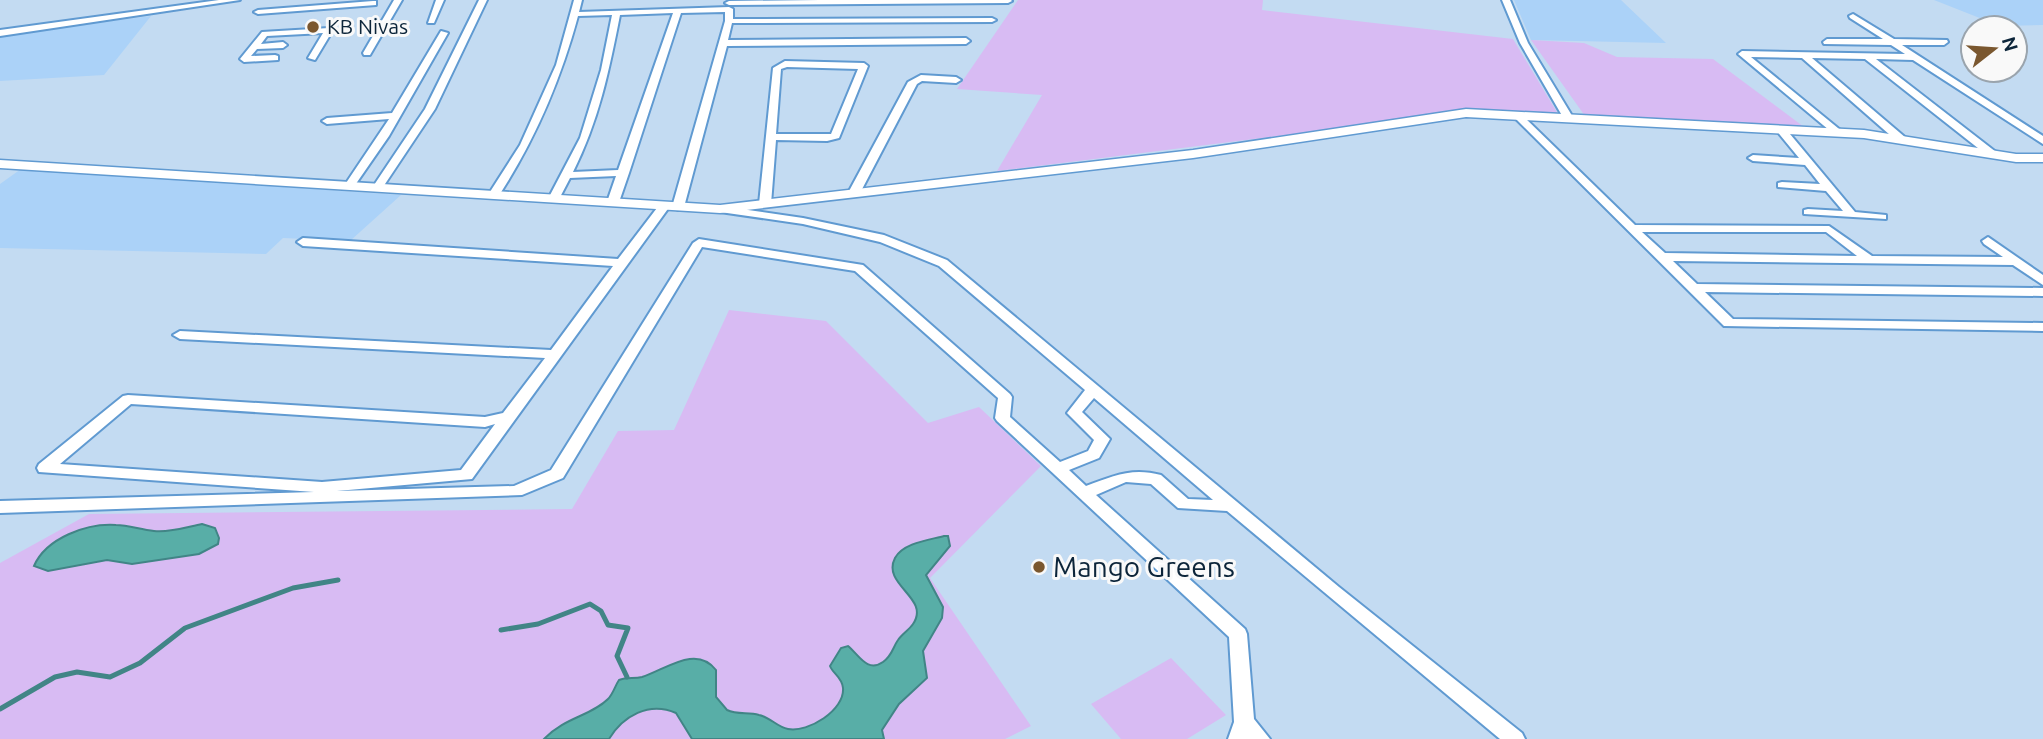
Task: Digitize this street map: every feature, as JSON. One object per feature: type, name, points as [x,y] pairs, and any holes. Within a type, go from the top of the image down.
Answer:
[{"type":"main road","points":[[0,164],[720,209],[1193,154],[1466,113],[1839,133],[1992,154],[2043,158]]},
{"type":"street","points":[[181,9],[193,0]]},
{"type":"street","points":[[0,33],[236,0]]},
{"type":"street","points":[[276,1],[289,0]]},
{"type":"street","points":[[367,53],[398,0]]},
{"type":"street","points":[[431,21],[440,0]]},
{"type":"street","points":[[377,188],[430,109],[483,0]]},
{"type":"street","points":[[494,195],[525,145],[560,65],[578,0]]},
{"type":"street","points":[[1506,0],[1524,43],[1569,119]]},
{"type":"street","points":[[961,20],[964,1]]},
{"type":"street","points":[[576,13],[729,4],[1008,1]]},
{"type":"street","points":[[258,12],[373,3]]},
{"type":"street","points":[[293,19],[327,16],[334,4]]},
{"type":"street","points":[[508,417],[485,422],[128,399],[46,468],[322,487],[466,475],[621,263],[671,206],[729,21],[729,4]]},
{"type":"street","points":[[612,202],[678,9]]},
{"type":"street","points":[[554,199],[585,138],[605,70],[617,12]]},
{"type":"street","points":[[1853,16],[2043,142]]},
{"type":"street","points":[[729,21],[992,20]]},
{"type":"street","points":[[275,58],[244,59],[262,35],[323,26],[329,30],[312,58]]},
{"type":"street","points":[[349,186],[396,116],[444,33]]},
{"type":"street","points":[[722,43],[966,41]]},
{"type":"street","points":[[1827,41],[1944,41]]},
{"type":"street","points":[[252,47],[283,45]]},
{"type":"street","points":[[1839,133],[1742,54],[1914,57]]},
{"type":"street","points":[[1805,56],[1902,140]]},
{"type":"street","points":[[1867,56],[1992,154]]},
{"type":"street","points":[[765,204],[771,138],[780,66],[864,66],[835,135],[827,138],[771,138]]},
{"type":"street","points":[[854,193],[913,82],[921,78],[956,80]]},
{"type":"street","points":[[327,121],[396,116]]},
{"type":"street","points":[[1518,116],[1729,323],[2043,327]]},
{"type":"street","points":[[1781,130],[1852,215]]},
{"type":"street","points":[[1753,158],[1808,162]]},
{"type":"street","points":[[566,174],[624,173]]},
{"type":"street","points":[[1782,184],[1830,188]]},
{"type":"street","points":[[720,209],[803,221],[884,239],[943,262],[1230,506],[1516,739]]},
{"type":"street","points":[[1808,212],[1882,217]]},
{"type":"street","points":[[1632,228],[1829,229],[1869,259]]},
{"type":"street","points":[[303,242],[621,263]]},
{"type":"street","points":[[1988,242],[2043,281]]},
{"type":"street","points":[[0,507],[516,491],[557,474],[699,243],[859,268],[1005,397],[1002,418],[1237,634],[1241,731],[1261,739]]},
{"type":"street","points":[[1662,257],[2014,261]]},
{"type":"street","points":[[1694,288],[2043,292]]},
{"type":"street","points":[[180,335],[554,355]]},
{"type":"street","points":[[1058,469],[1094,454],[1102,439],[1074,413],[1092,390]]},
{"type":"street","points":[[1085,493],[1124,477],[1155,479],[1184,504],[1230,506]]},
{"type":"shaded area","points":[[1018,0],[1263,0],[1262,10],[1513,39],[1558,114],[1451,110],[1334,129],[997,171],[1042,95],[957,89]]},
{"type":"shaded area","points":[[1514,0],[1621,0],[1666,43],[1531,40]]},
{"type":"shaded area","points":[[1934,0],[2043,0],[2043,25],[2029,25],[2029,14],[1970,14]]},
{"type":"shaded area","points":[[151,16],[104,75],[0,81],[0,35]]},
{"type":"shaded area","points":[[1531,40],[1584,43],[1617,57],[1713,59],[1804,127],[1585,116]]},
{"type":"shaded area","points":[[21,169],[401,195],[350,241],[283,238],[266,254],[0,248],[0,184]]},
{"type":"shaded area","points":[[729,310],[826,321],[928,423],[979,407],[1041,466],[930,578],[1031,726],[1005,739],[0,739],[0,563],[89,514],[572,509],[618,431],[674,430]]},
{"type":"shaded area","points":[[202,524],[215,528],[219,538],[218,544],[199,554],[132,564],[107,560],[48,571],[34,566],[40,556],[58,540],[80,530],[121,525],[160,531]]},
{"type":"shaded area","points":[[948,536],[950,546],[926,575],[943,607],[942,618],[923,651],[927,678],[899,704],[882,730],[884,739],[692,739],[676,713],[656,709],[629,718],[609,739],[544,739],[560,726],[601,705],[610,697],[619,680],[642,677],[690,659],[699,659],[716,670],[716,697],[727,710],[763,716],[788,729],[815,724],[832,712],[842,696],[842,684],[830,666],[841,648],[848,646],[864,662],[877,665],[888,657],[898,640],[913,624],[917,615],[916,607],[894,576],[892,568],[895,558],[910,546]]},
{"type":"shaded area","points":[[1171,658],[1226,715],[1187,739],[1121,739],[1091,704]]},
{"type":"waterway","points":[[0,709],[55,677],[77,672],[110,677],[140,663],[185,628],[293,588],[338,580]]},
{"type":"waterway","points":[[501,630],[538,624],[590,604],[601,611],[608,625],[628,628],[617,656],[627,677]]},
{"type":"place","name":"KB Nivas","points":[[313,27]]},
{"type":"place","name":"Mango Greens","points":[[1039,567]]}]
